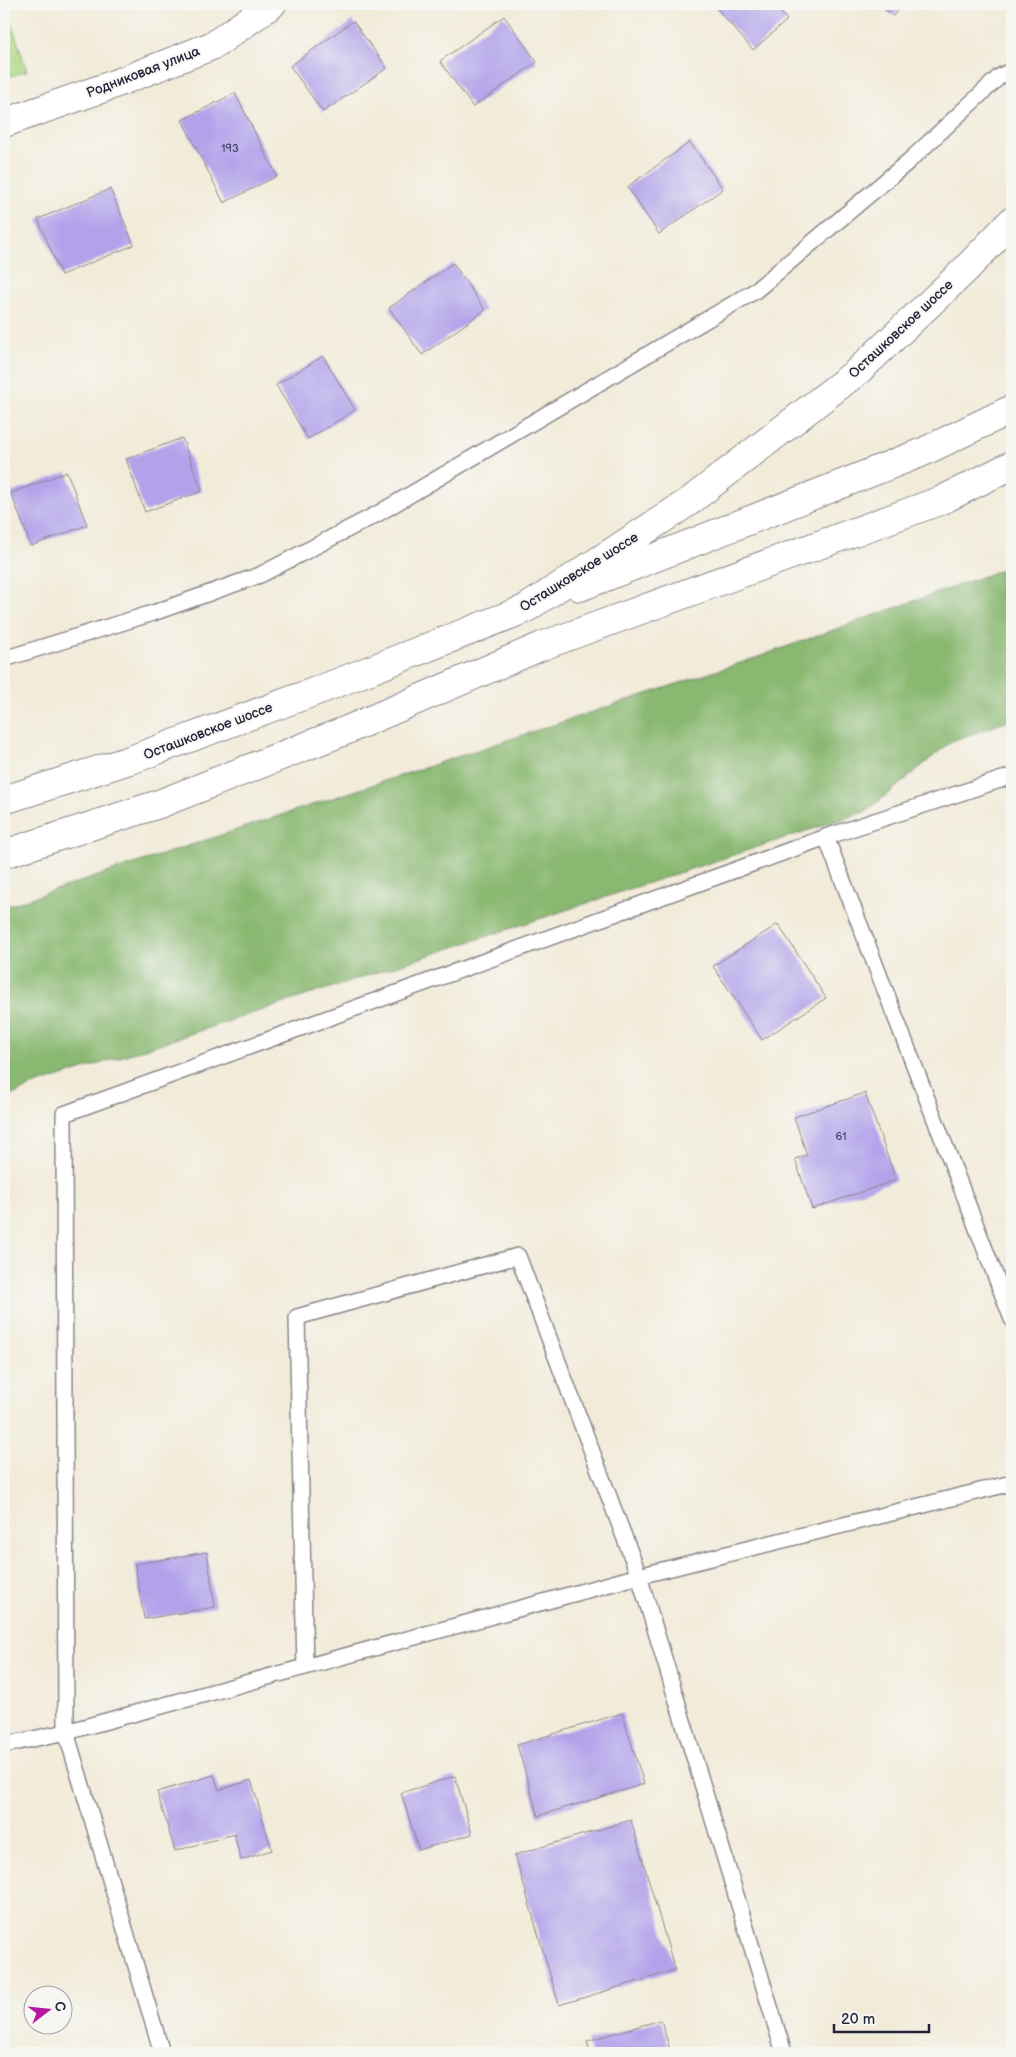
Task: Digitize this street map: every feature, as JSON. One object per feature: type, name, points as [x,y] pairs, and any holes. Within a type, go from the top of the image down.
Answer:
[{"type":"main road","name":"Родниковая улица","points":[[4,123],[109,86],[214,45],[272,4]]},
{"type":"main road","name":"Осташковское шоссе","points":[[4,800],[133,759],[327,687],[525,609],[690,501],[858,371],[965,270],[1012,220]]},
{"type":"main road","points":[[525,609],[923,452],[1012,409]]},
{"type":"main road","points":[[4,854],[159,804],[347,730],[542,646],[942,500],[1012,465]]},
{"type":"lane","points":[[4,659],[154,613],[260,575],[388,508],[755,290],[909,160],[999,77],[1012,70]]},
{"type":"lane","points":[[162,2053],[66,1732],[64,1114],[826,837],[1012,776]]},
{"type":"lane","points":[[826,837],[1012,1320]]},
{"type":"lane","points":[[305,1667],[296,1317],[518,1256],[640,1576],[784,2053]]},
{"type":"lane","points":[[4,1745],[66,1732],[640,1576],[1012,1483]]},
{"type":"green space","points":[[4,6],[6,6],[27,71],[4,78]]},
{"type":"green space","points":[[1012,566],[1012,720],[952,741],[867,811],[32,1086],[4,1099],[4,907],[755,658]]},
{"type":"building","points":[[713,4],[774,4],[787,20],[753,50]]},
{"type":"building","points":[[879,4],[904,4],[893,16]]},
{"type":"building","points":[[504,16],[537,62],[473,107],[440,61]]},
{"type":"building","points":[[353,21],[387,68],[323,112],[290,66]]},
{"type":"building","points":[[235,93],[277,176],[224,203],[182,120]]},
{"type":"building","points":[[690,142],[723,189],[659,234],[627,187]]},
{"type":"building","points":[[110,189],[134,245],[61,275],[38,219]]},
{"type":"building","points":[[453,263],[485,310],[422,355],[389,308]]},
{"type":"building","points":[[323,356],[355,410],[308,439],[276,385]]},
{"type":"building","points":[[182,438],[202,491],[145,512],[126,459]]},
{"type":"building","points":[[67,472],[87,525],[31,546],[11,493]]},
{"type":"building","points":[[778,924],[826,998],[762,1040],[713,966]]},
{"type":"building","points":[[865,1093],[896,1180],[812,1209],[795,1159],[807,1155],[794,1117]]},
{"type":"building","points":[[207,1552],[215,1607],[144,1619],[135,1564]]},
{"type":"building","points":[[622,1713],[644,1784],[538,1816],[517,1745]]},
{"type":"building","points":[[214,1775],[219,1790],[251,1780],[272,1850],[241,1860],[234,1834],[175,1851],[157,1792]]},
{"type":"building","points":[[455,1776],[472,1834],[419,1850],[401,1793]]},
{"type":"building","points":[[631,1820],[675,1970],[559,2005],[515,1855]]},
{"type":"building","points":[[661,2020],[671,2053],[590,2053],[587,2041]]}]
